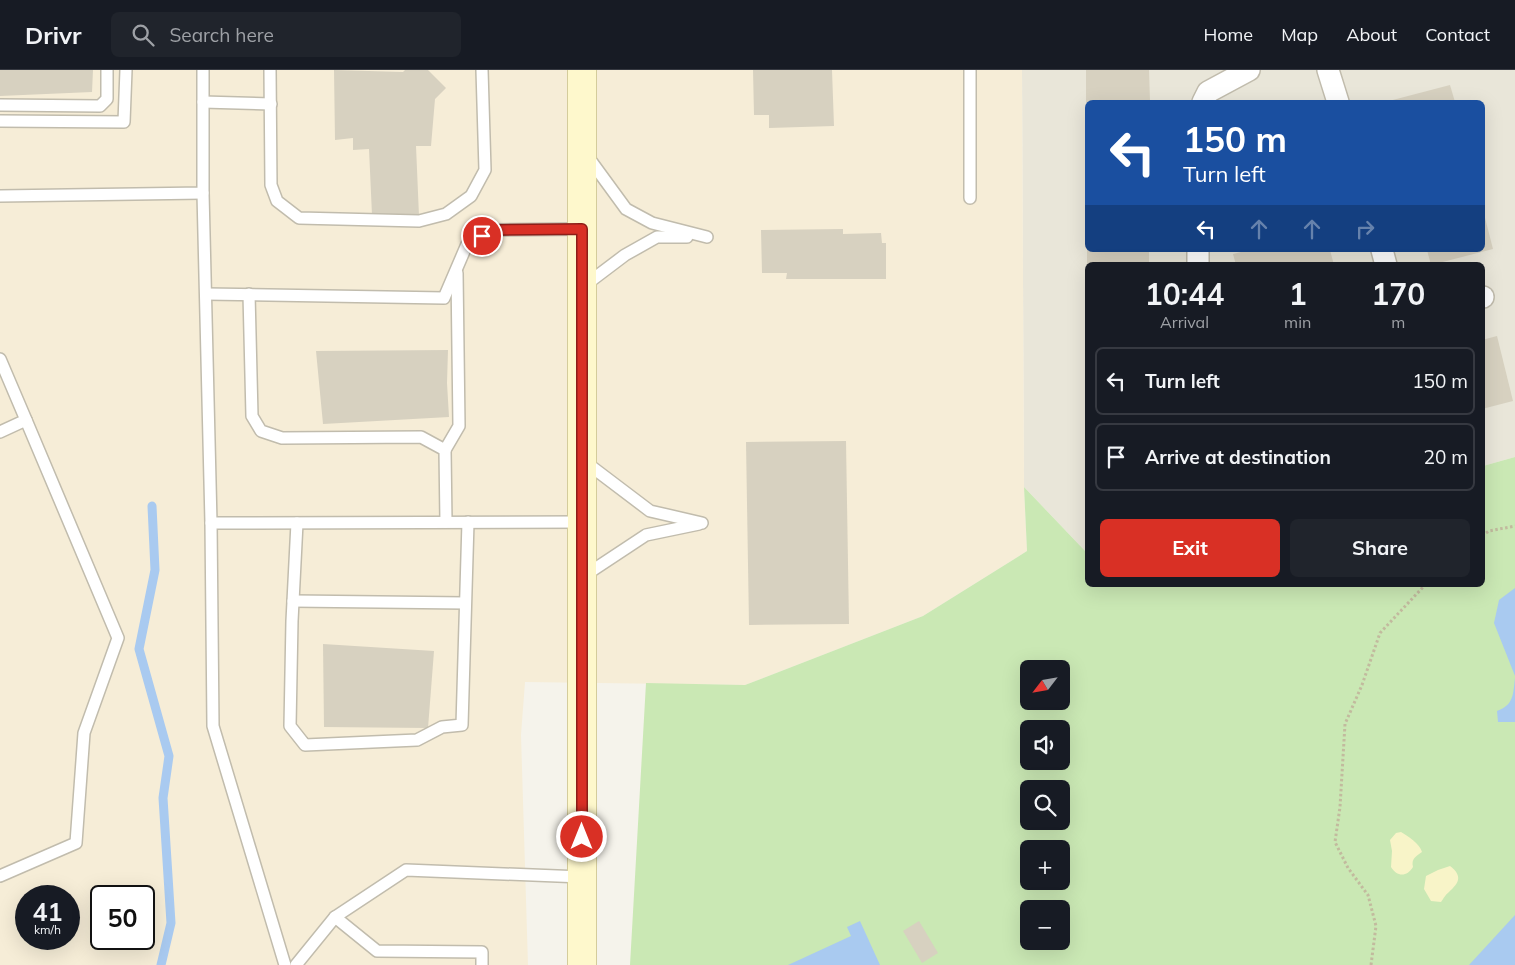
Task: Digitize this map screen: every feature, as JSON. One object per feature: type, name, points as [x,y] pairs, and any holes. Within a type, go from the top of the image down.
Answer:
[{"type":"main road","points":[[582,70],[582,965]]},
{"type":"street","points":[[1204,100],[1208,92],[1249,70]]},
{"type":"street","points":[[1328,70],[1337,100]]},
{"type":"lane","points":[[0,105],[100,106],[107,99],[107,70]]},
{"type":"lane","points":[[0,121],[124,122],[126,70]]},
{"type":"lane","points":[[203,70],[203,193],[211,523],[213,726],[285,965]]},
{"type":"lane","points":[[270,70],[271,184],[277,201],[299,218],[420,221],[446,214],[471,196],[485,170],[482,70]]},
{"type":"lane","points":[[970,70],[970,198]]},
{"type":"lane","points":[[203,102],[271,104]]},
{"type":"lane","points":[[582,149],[626,209],[652,223],[707,238],[656,237],[625,255],[582,288]]},
{"type":"lane","points":[[0,196],[203,193]]},
{"type":"lane","points":[[206,294],[444,298],[468,242],[496,230],[582,229]]},
{"type":"lane","points":[[446,522],[445,450],[459,426],[457,269]]},
{"type":"lane","points":[[249,294],[252,416],[261,432],[282,438],[421,437],[445,450]]},
{"type":"lane","points":[[0,359],[118,638],[84,733],[76,843],[0,876]]},
{"type":"lane","points":[[0,432],[26,420]]},
{"type":"lane","points":[[582,459],[650,511],[702,523],[646,536],[582,577]]},
{"type":"lane","points":[[297,523],[292,621],[290,726],[305,745],[417,740],[442,727],[462,725],[468,522]]},
{"type":"lane","points":[[211,523],[582,522]]},
{"type":"lane","points":[[293,601],[465,603]]},
{"type":"lane","points":[[296,965],[335,917],[406,870],[582,877]]},
{"type":"lane","points":[[335,917],[377,951],[482,952],[482,965]]},
{"type":"path","points":[[1485,534],[1489,531],[1515,526]]},
{"type":"path","points":[[1371,965],[1376,926],[1368,895],[1348,868],[1335,842],[1340,807],[1344,724],[1362,685],[1380,633],[1422,587]]},
{"type":"shaded area","points":[[0,70],[1022,70],[1024,487],[1027,551],[923,616],[745,685],[525,682],[521,735],[528,965],[0,965]]},
{"type":"shaded area","points":[[1022,70],[1515,70],[1515,457],[1485,465],[1485,262],[1085,262],[1085,551],[1024,487]]},
{"type":"green space","points":[[1515,457],[1515,965],[630,965],[646,683],[745,685],[923,616],[1027,551],[1024,487],[1085,551],[1085,587],[1485,587],[1485,465]]},
{"type":"sand","points":[[1401,832],[1416,843],[1422,852],[1414,858],[1411,870],[1402,875],[1396,873],[1391,867],[1392,851],[1390,840],[1396,833]]},
{"type":"sand","points":[[1450,866],[1457,873],[1457,882],[1441,902],[1431,901],[1424,889],[1426,876]]},
{"type":"water","points":[[1515,588],[1515,676],[1494,623],[1499,600]]},
{"type":"water","points":[[1515,678],[1515,722],[1498,722],[1497,711],[1503,709],[1510,702]]},
{"type":"water","points":[[1515,915],[1515,965],[1469,965]]},
{"type":"water","points":[[860,921],[880,965],[788,965],[851,936],[847,927]]},
{"type":"building","points":[[0,70],[93,70],[92,92],[0,96]]},
{"type":"building","points":[[334,70],[403,72],[405,70],[428,70],[446,88],[435,99],[431,146],[416,146],[419,216],[372,215],[369,149],[353,150],[353,138],[335,140]]},
{"type":"building","points":[[753,70],[832,70],[834,126],[769,128],[769,115],[754,115]]},
{"type":"building","points":[[1086,70],[1149,70],[1150,100],[1086,100]]},
{"type":"building","points":[[1450,85],[1454,100],[1393,100]]},
{"type":"building","points":[[1485,218],[1493,249],[1485,251]]},
{"type":"building","points":[[843,229],[843,234],[881,233],[882,243],[886,243],[886,279],[786,279],[787,273],[762,273],[761,230]]},
{"type":"building","points":[[1087,252],[1149,252],[1149,262],[1087,262]]},
{"type":"building","points":[[1241,252],[1331,252],[1333,262],[1235,262],[1233,254]]},
{"type":"building","points":[[1428,252],[1481,252],[1443,262],[1430,262]]},
{"type":"building","points":[[1497,336],[1513,401],[1485,408],[1485,339]]},
{"type":"building","points":[[448,350],[449,417],[323,424],[316,351]]},
{"type":"building","points":[[846,441],[849,624],[749,625],[746,442]]},
{"type":"building","points":[[323,644],[434,651],[428,728],[324,727]]},
{"type":"building","points":[[919,921],[938,953],[922,963],[903,931]]},
{"type":"waterway","points":[[152,506],[155,570],[139,649],[169,756],[163,798],[171,923],[161,965]]},
{"type":"route","points":[[482,236],[496,230],[582,229],[582,837]]}]
